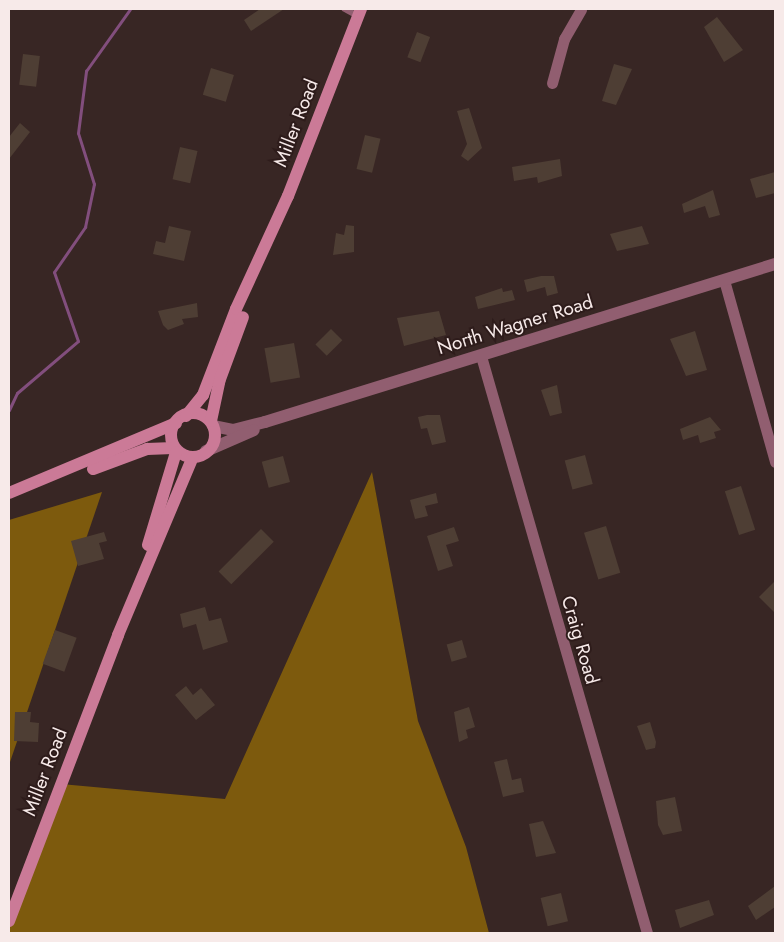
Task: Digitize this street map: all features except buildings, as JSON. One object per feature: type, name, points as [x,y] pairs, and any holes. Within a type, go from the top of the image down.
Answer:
[{"type":"main road","name":"Miller Road","points":[[181,420],[203,395],[265,250],[359,12]]},
{"type":"main road","name":"Miller Road","points":[[212,423],[219,382],[265,250]]},
{"type":"main road","points":[[9,493],[181,420],[204,415],[212,423],[214,439],[206,451],[193,457],[174,450],[142,450],[9,501]]},
{"type":"main road","points":[[174,450],[181,420]]},
{"type":"main road","name":"Miller Road","points":[[9,921],[118,635],[168,492],[174,450]]},
{"type":"main road","name":"Miller Road","points":[[118,635],[193,457]]},
{"type":"street","points":[[552,83],[564,39],[582,9]]},
{"type":"street","name":"North Wagner Road","points":[[212,423],[233,430],[265,422],[775,264]]},
{"type":"street","points":[[724,280],[775,462]]},
{"type":"street","name":"Craig Road","points":[[481,356],[647,933]]},
{"type":"street","name":"North Wagner Road","points":[[206,451],[265,422]]},
{"type":"lane","points":[[345,9],[359,12]]},
{"type":"shaded area","points":[[372,472],[418,721],[466,847],[489,933],[9,933],[9,921],[61,784],[225,799]]},
{"type":"shaded area","points":[[102,492],[9,765],[9,520]]},
{"type":"waterway","points":[[9,410],[17,393],[78,341],[54,272],[85,227],[94,184],[78,133],[86,71],[130,9]]}]
